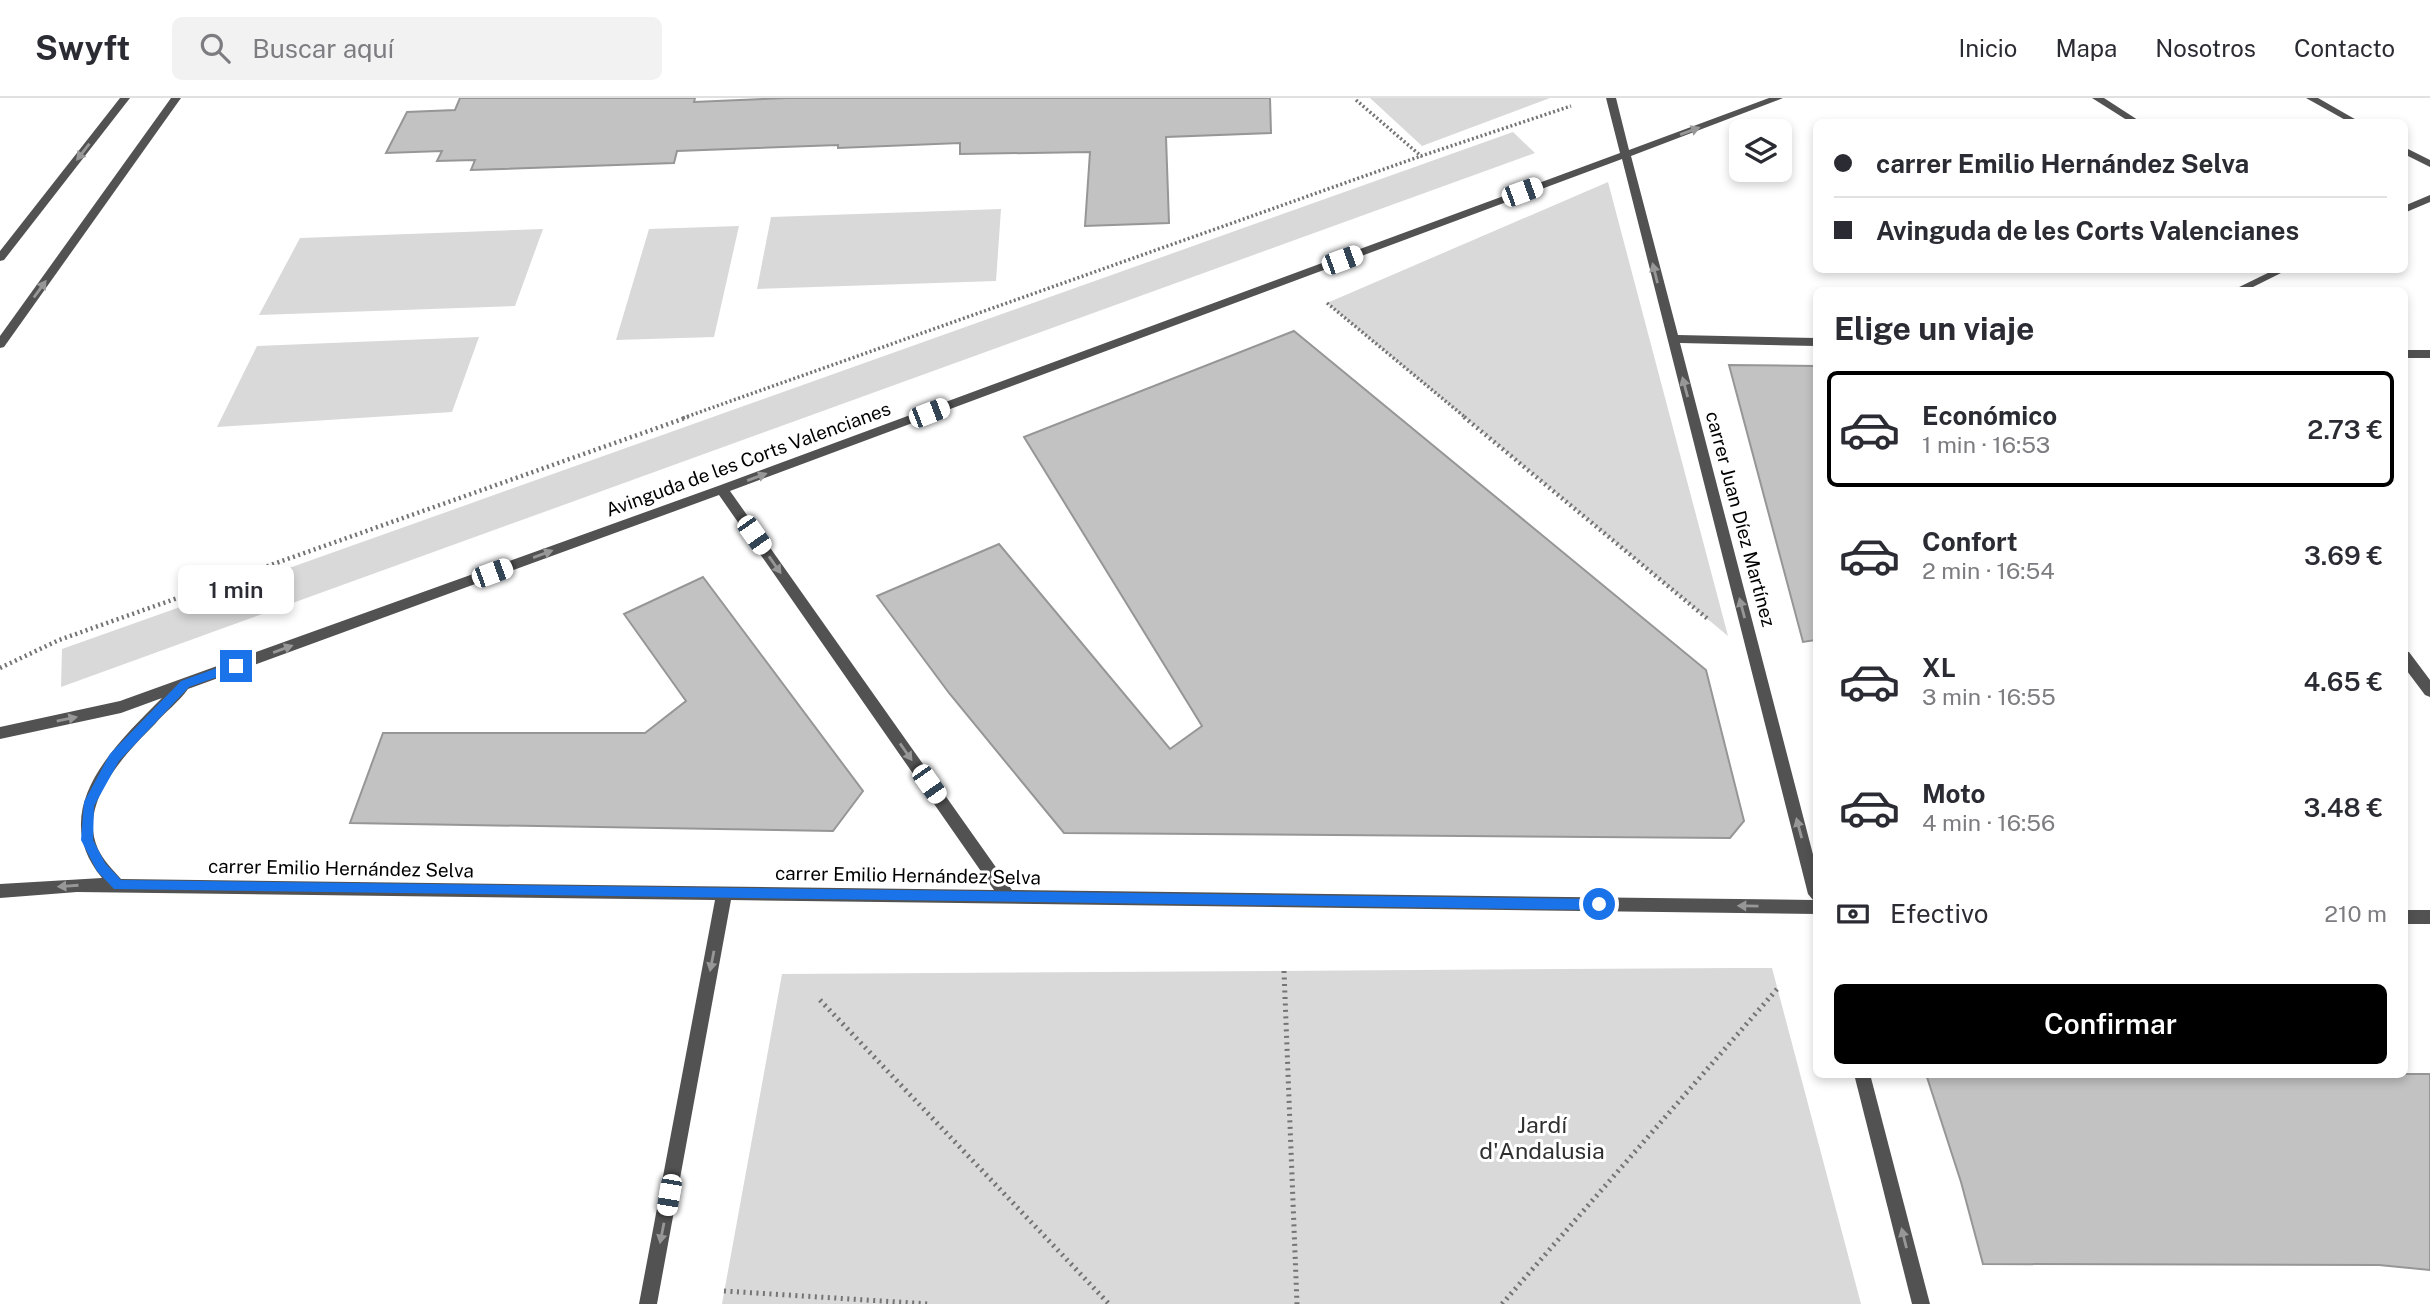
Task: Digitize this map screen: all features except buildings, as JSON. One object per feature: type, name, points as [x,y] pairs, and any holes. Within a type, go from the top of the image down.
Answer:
[{"type":"street","points":[[0,258],[125,98]]},
{"type":"street","points":[[0,344],[176,98]]},
{"type":"street","name":"carrer Juan Díez Martínez","points":[[1611,98],[1813,882]]},
{"type":"street","name":"Avinguda de les Corts Valencianes","points":[[0,733],[121,707],[722,489],[1778,98]]},
{"type":"street","points":[[2097,98],[2131,119]]},
{"type":"street","points":[[2311,98],[2350,119]]},
{"type":"street","points":[[2408,152],[2430,164]]},
{"type":"street","points":[[2408,208],[2430,198]]},
{"type":"street","points":[[2246,287],[2276,273]]},
{"type":"street","points":[[1672,339],[1813,342]]},
{"type":"street","points":[[2408,354],[2428,357]]},
{"type":"street","points":[[722,489],[1008,897]]},
{"type":"street","points":[[2408,661],[2430,691]]},
{"type":"street","points":[[118,886],[101,867],[87,840],[88,806],[115,757],[185,684]]},
{"type":"street","name":"carrer Emilio Hernández Selva","points":[[0,891],[118,886],[1813,907]]},
{"type":"street","points":[[648,1304],[724,894]]},
{"type":"street","points":[[2408,917],[2430,917]]},
{"type":"street","points":[[1864,1078],[1921,1304]]},
{"type":"path","points":[[1358,99],[1421,156]]},
{"type":"path","points":[[0,668],[59,640],[1421,156],[1571,106]]},
{"type":"path","points":[[1327,303],[1755,658]]},
{"type":"path","points":[[1284,971],[1297,1304]]},
{"type":"path","points":[[1502,1304],[1777,988]]},
{"type":"path","points":[[820,1000],[1109,1304]]},
{"type":"path","points":[[724,1291],[929,1304]]},
{"type":"green space","points":[[1370,98],[1550,98],[1422,146]]},
{"type":"green space","points":[[1513,132],[1535,153],[61,687],[62,649]]},
{"type":"green space","points":[[1608,182],[1728,636],[1327,303]]},
{"type":"green space","points":[[1001,209],[996,281],[757,289],[771,217]]},
{"type":"green space","points":[[739,226],[714,337],[616,340],[649,229]]},
{"type":"green space","points":[[543,229],[515,306],[259,315],[300,238]]},
{"type":"green space","points":[[479,337],[452,412],[217,427],[257,346]]},
{"type":"green space","name":"Jardí d'Andalusia","points":[[1772,968],[1861,1304],[722,1304],[782,974]]},
{"type":"route","points":[[236,666],[185,684],[115,757],[88,806],[87,840],[101,867],[118,886],[1599,904]]}]
